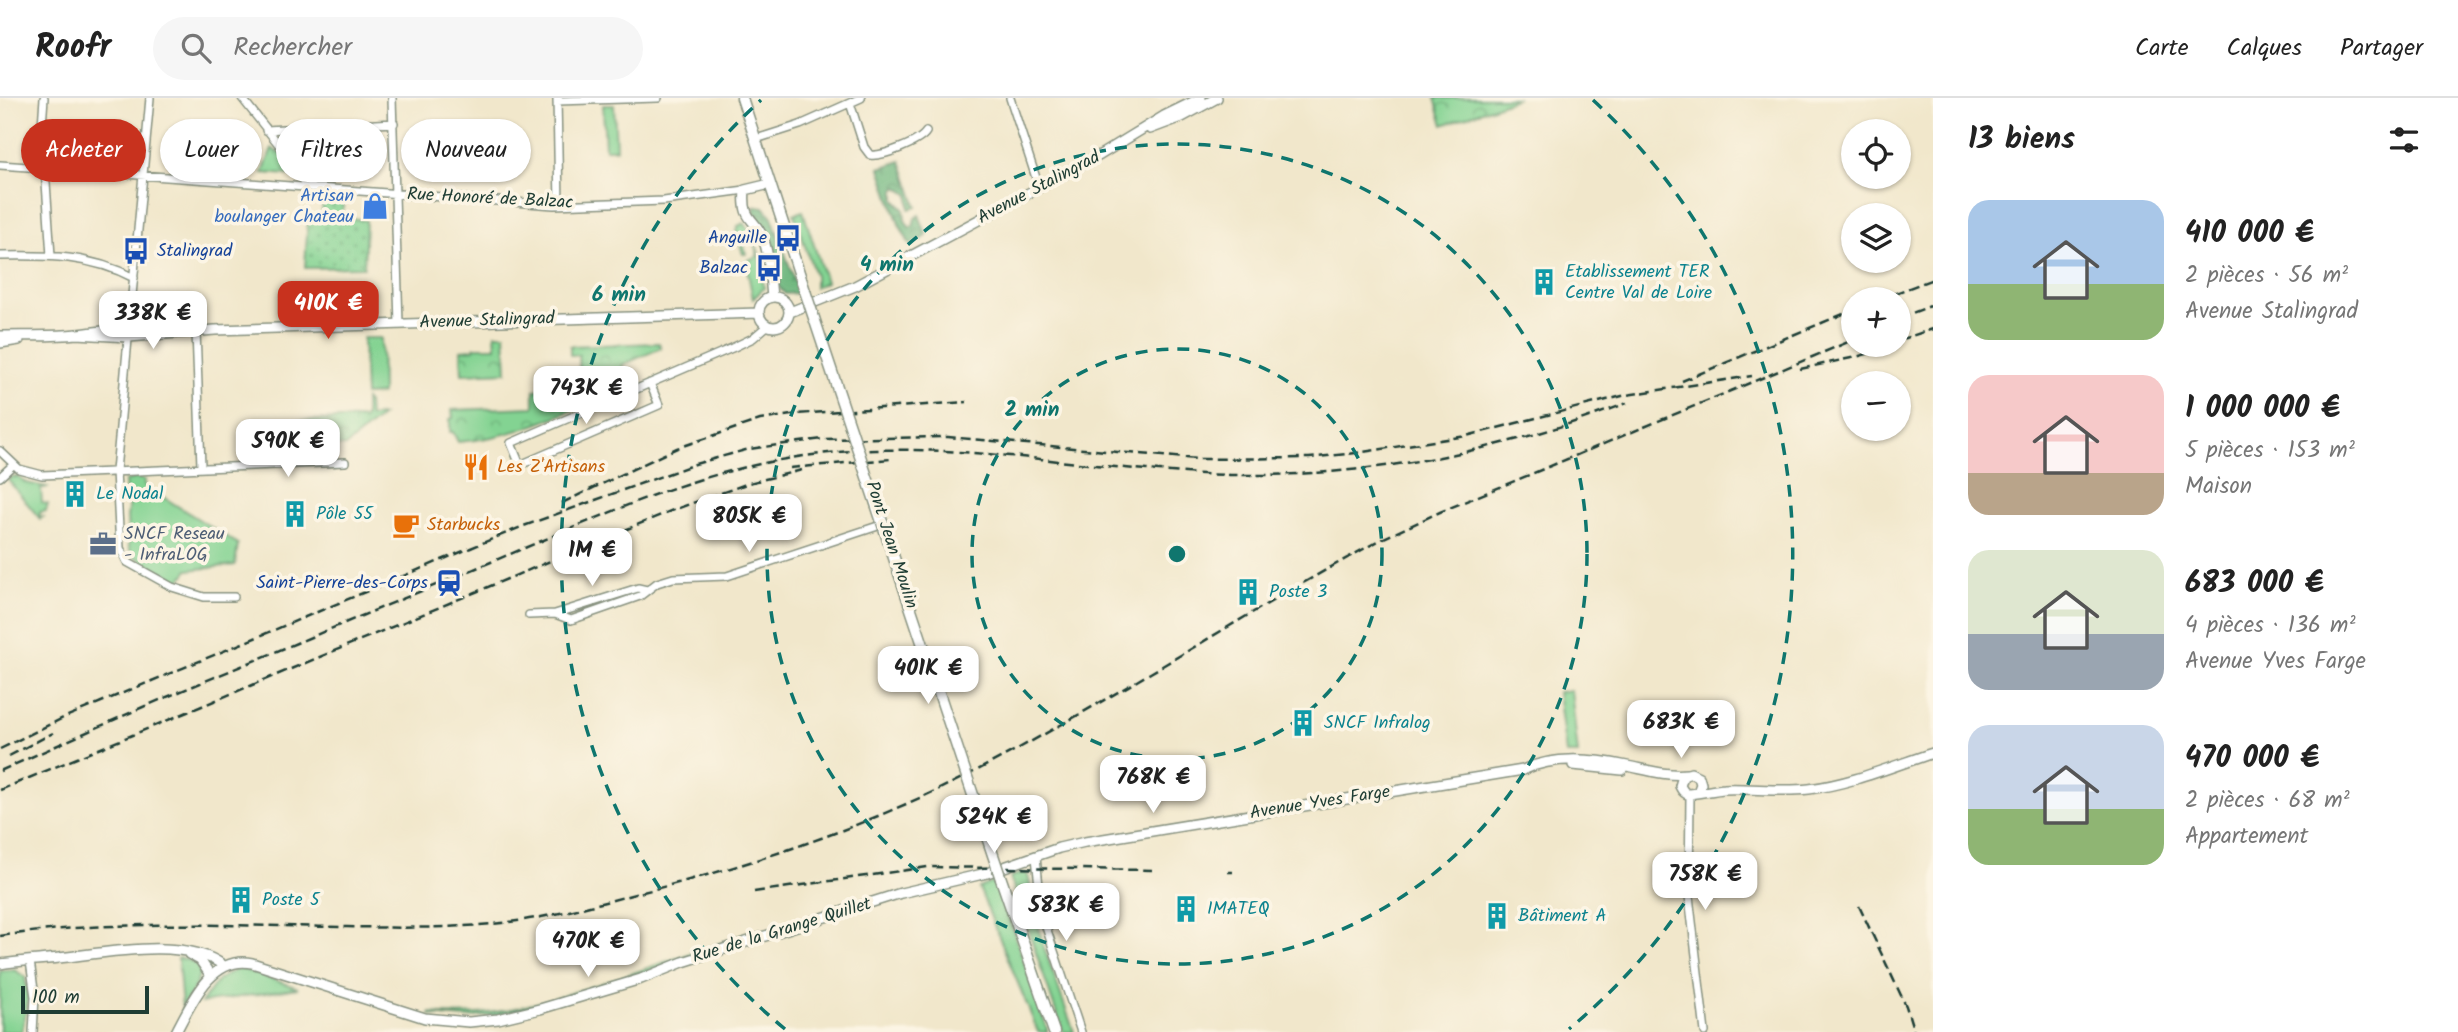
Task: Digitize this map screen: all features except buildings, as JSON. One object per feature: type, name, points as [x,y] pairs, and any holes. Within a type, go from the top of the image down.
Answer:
[{"type":"main road","name":"Pont Jean Moulin","points":[[742,98],[1001,879],[1055,1032]]},
{"type":"street","points":[[43,119],[44,98]]},
{"type":"street","points":[[146,149],[150,98]]},
{"type":"street","points":[[242,98],[276,142]]},
{"type":"street","points":[[393,98],[399,324]]},
{"type":"street","points":[[559,205],[557,100],[658,98]]},
{"type":"street","points":[[756,139],[800,125],[861,98]]},
{"type":"street","points":[[1010,98],[1040,187]]},
{"type":"street","name":"Avenue Stalingrad","points":[[790,312],[855,286],[1201,98]]},
{"type":"street","name":"Avenue Stalingrad","points":[[1136,135],[1182,117],[1217,98]]},
{"type":"street","points":[[850,103],[864,147],[870,155],[891,152],[920,139],[926,132]]},
{"type":"street","points":[[266,130],[394,123]]},
{"type":"street","name":"Rue Honoré de Balzac","points":[[0,165],[21,166]]},
{"type":"street","name":"Rue Honoré de Balzac","points":[[146,175],[559,205],[664,201],[744,191],[770,184]]},
{"type":"street","points":[[43,182],[51,256]]},
{"type":"street","points":[[143,182],[116,471],[120,548],[127,562],[172,587],[211,598],[234,597]]},
{"type":"street","points":[[311,182],[311,187]]},
{"type":"street","points":[[744,191],[744,210],[760,231],[766,246],[772,297]]},
{"type":"street","points":[[0,256],[51,256],[100,264],[134,278]]},
{"type":"street","points":[[650,383],[659,405],[520,465],[511,443],[753,338],[767,326],[780,326],[787,320],[790,312],[786,302],[772,297],[764,301],[759,313],[767,326]]},
{"type":"street","name":"Avenue Stalingrad","points":[[0,336],[759,313]]},
{"type":"street","points":[[196,331],[201,466]]},
{"type":"street","name":"Avenue Stalingrad","points":[[0,343],[34,337]]},
{"type":"street","points":[[0,451],[13,466],[28,473],[42,475],[201,466],[246,467],[345,462]]},
{"type":"street","points":[[0,477],[13,466]]},
{"type":"street","points":[[529,615],[555,614],[571,620],[640,596],[673,578],[727,576],[884,524]]},
{"type":"street","points":[[1741,789],[1687,774],[1681,779],[1680,786],[1684,792],[1694,793],[1741,789],[1782,791],[1822,787],[1933,753]]},
{"type":"street","name":"Avenue Yves Farge","points":[[1036,857],[1085,842],[1523,770],[1535,765],[1580,760],[1613,763],[1662,774],[1687,774]]},
{"type":"street","name":"Avenue Yves Farge","points":[[1662,774],[1675,779],[1680,786]]},
{"type":"street","points":[[1699,777],[1701,784],[1694,793],[1689,896],[1705,1032]]},
{"type":"street","points":[[1036,857],[1042,915],[1081,1032]]},
{"type":"street","name":"Rue de la Grange Quillet","points":[[0,964],[147,950],[200,953],[224,966],[240,962],[253,963],[433,1020],[469,1022],[498,1019],[540,1009],[641,979],[683,962],[901,893],[943,885],[1036,857]]},
{"type":"street","name":"Rue de la Grange Quillet","points":[[167,950],[196,958],[211,976]]},
{"type":"street","points":[[30,961],[35,997],[33,1032]]},
{"type":"street","points":[[176,1032],[211,976],[224,966]]},
{"type":"green space","points":[[1435,98],[1518,98],[1443,125]]},
{"type":"green space","points":[[603,105],[614,105],[616,149],[605,149]]},
{"type":"green space","points":[[272,148],[276,151],[276,174],[263,173]]},
{"type":"green space","points":[[901,161],[917,207],[909,209],[909,195],[898,187],[895,190],[895,200],[904,209],[909,227],[913,227],[915,218],[919,215],[927,236],[910,245],[899,224],[880,168]]},
{"type":"green space","points":[[323,197],[343,199],[343,217],[366,220],[364,267],[305,268],[308,216],[322,218]]},
{"type":"green space","points":[[755,206],[764,207],[772,217],[799,293],[785,294],[777,285],[773,248],[769,235],[754,212]]},
{"type":"green space","points":[[803,211],[826,282],[815,287],[815,275],[794,214]]},
{"type":"green space","points":[[744,223],[757,246],[761,262],[764,288],[753,299],[746,263],[758,256],[753,240],[750,240],[748,235],[742,237],[746,254],[743,254],[736,231],[738,226]]},
{"type":"green space","points":[[495,334],[505,334],[507,372],[462,374],[461,350],[496,347]]},
{"type":"green space","points":[[363,338],[381,338],[382,394],[365,395]]},
{"type":"green space","points":[[659,343],[661,348],[622,365],[629,385],[566,413],[524,429],[480,439],[458,442],[453,432],[450,432],[452,410],[534,407],[534,390],[558,389],[558,384],[566,382],[572,374],[579,373],[579,355],[570,355],[570,346]]},
{"type":"green space","points":[[365,400],[368,403],[369,417],[382,416],[346,446],[249,451],[248,423],[365,418]]},
{"type":"green space","points":[[12,477],[47,487],[41,489],[42,503],[48,504],[46,511],[40,512],[40,517],[43,517],[40,519],[8,480]]},
{"type":"green space","points":[[136,478],[145,480],[144,485],[238,544],[235,565],[188,570],[180,581],[133,556],[129,548],[129,501],[126,499],[125,481]]},
{"type":"green space","points":[[1571,690],[1578,754],[1566,754],[1558,692]]},
{"type":"green space","points":[[1022,873],[1028,875],[1042,942],[1074,1032],[1063,1032],[1010,877]]},
{"type":"green space","points":[[996,881],[1047,1032],[1038,1032],[979,888]]},
{"type":"green space","points":[[732,940],[733,942],[643,974],[544,1004],[496,1015],[467,1018],[430,1015],[469,1015],[524,1006],[560,997]]},
{"type":"green space","points":[[178,958],[190,961],[199,971],[196,985],[182,1008]]},
{"type":"green space","points":[[239,968],[298,988],[201,1003],[219,979]]},
{"type":"green space","points":[[15,970],[25,977],[28,999],[22,1032],[0,1032],[0,971]]},
{"type":"railway","points":[[1911,287],[1933,279]]},
{"type":"railway","points":[[1911,313],[1933,305]]},
{"type":"railway","points":[[1682,381],[1841,315]]},
{"type":"railway","points":[[1911,336],[1933,329]]},
{"type":"railway","points":[[0,936],[130,925],[413,928],[502,923],[582,908],[774,854],[906,804],[991,763],[1382,539],[1440,512],[1841,345]]},
{"type":"railway","points":[[1800,369],[1856,357]]},
{"type":"railway","points":[[0,749],[63,718],[521,527],[695,464],[749,449],[822,439],[948,437],[1197,459],[1309,458],[1466,436],[1626,395],[1752,376]]},
{"type":"railway","points":[[562,503],[677,448],[760,420],[797,414],[967,402]]},
{"type":"railway","points":[[0,771],[143,707],[635,502],[723,473],[783,459],[845,452],[921,450],[1189,473],[1234,475],[1334,471],[1384,466],[1483,448],[1532,435],[1627,403]]},
{"type":"railway","points":[[790,468],[891,459]]},
{"type":"railway","points":[[0,790],[673,510],[749,483],[802,470]]},
{"type":"railway","points":[[9,756],[53,733]]},
{"type":"railway","points":[[754,892],[928,867],[1152,870]]},
{"type":"railway","points":[[1228,872],[1233,872]]},
{"type":"railway","points":[[1859,906],[1906,1006],[1914,1032]]},
{"type":"place","name":"Artisan boulanger Chateau","points":[[375,206]]},
{"type":"place","name":"Anguille","points":[[788,238]]},
{"type":"place","name":"Stalingrad","points":[[136,251]]},
{"type":"place","name":"Balzac","points":[[769,268]]},
{"type":"place","name":"Etablissement TER Centre Val de Loire","points":[[1544,282]]},
{"type":"place","name":"Les Z'Artisans","points":[[476,467]]},
{"type":"place","name":"Le Nodal","points":[[75,494]]},
{"type":"place","name":"Pôle 55","points":[[295,514]]},
{"type":"place","name":"Starbucks","points":[[406,525]]},
{"type":"place","name":"SNCF Reseau - InfraLOG","points":[[103,544]]},
{"type":"place","name":"Saint-Pierre-des-Corps","points":[[449,583]]},
{"type":"place","name":"Poste 3","points":[[1248,592]]},
{"type":"place","name":"SNCF Infralog","points":[[1303,723]]},
{"type":"place","name":"Poste 5","points":[[241,900]]},
{"type":"place","name":"IMATEQ","points":[[1186,909]]},
{"type":"place","name":"Bâtiment A","points":[[1497,916]]}]
